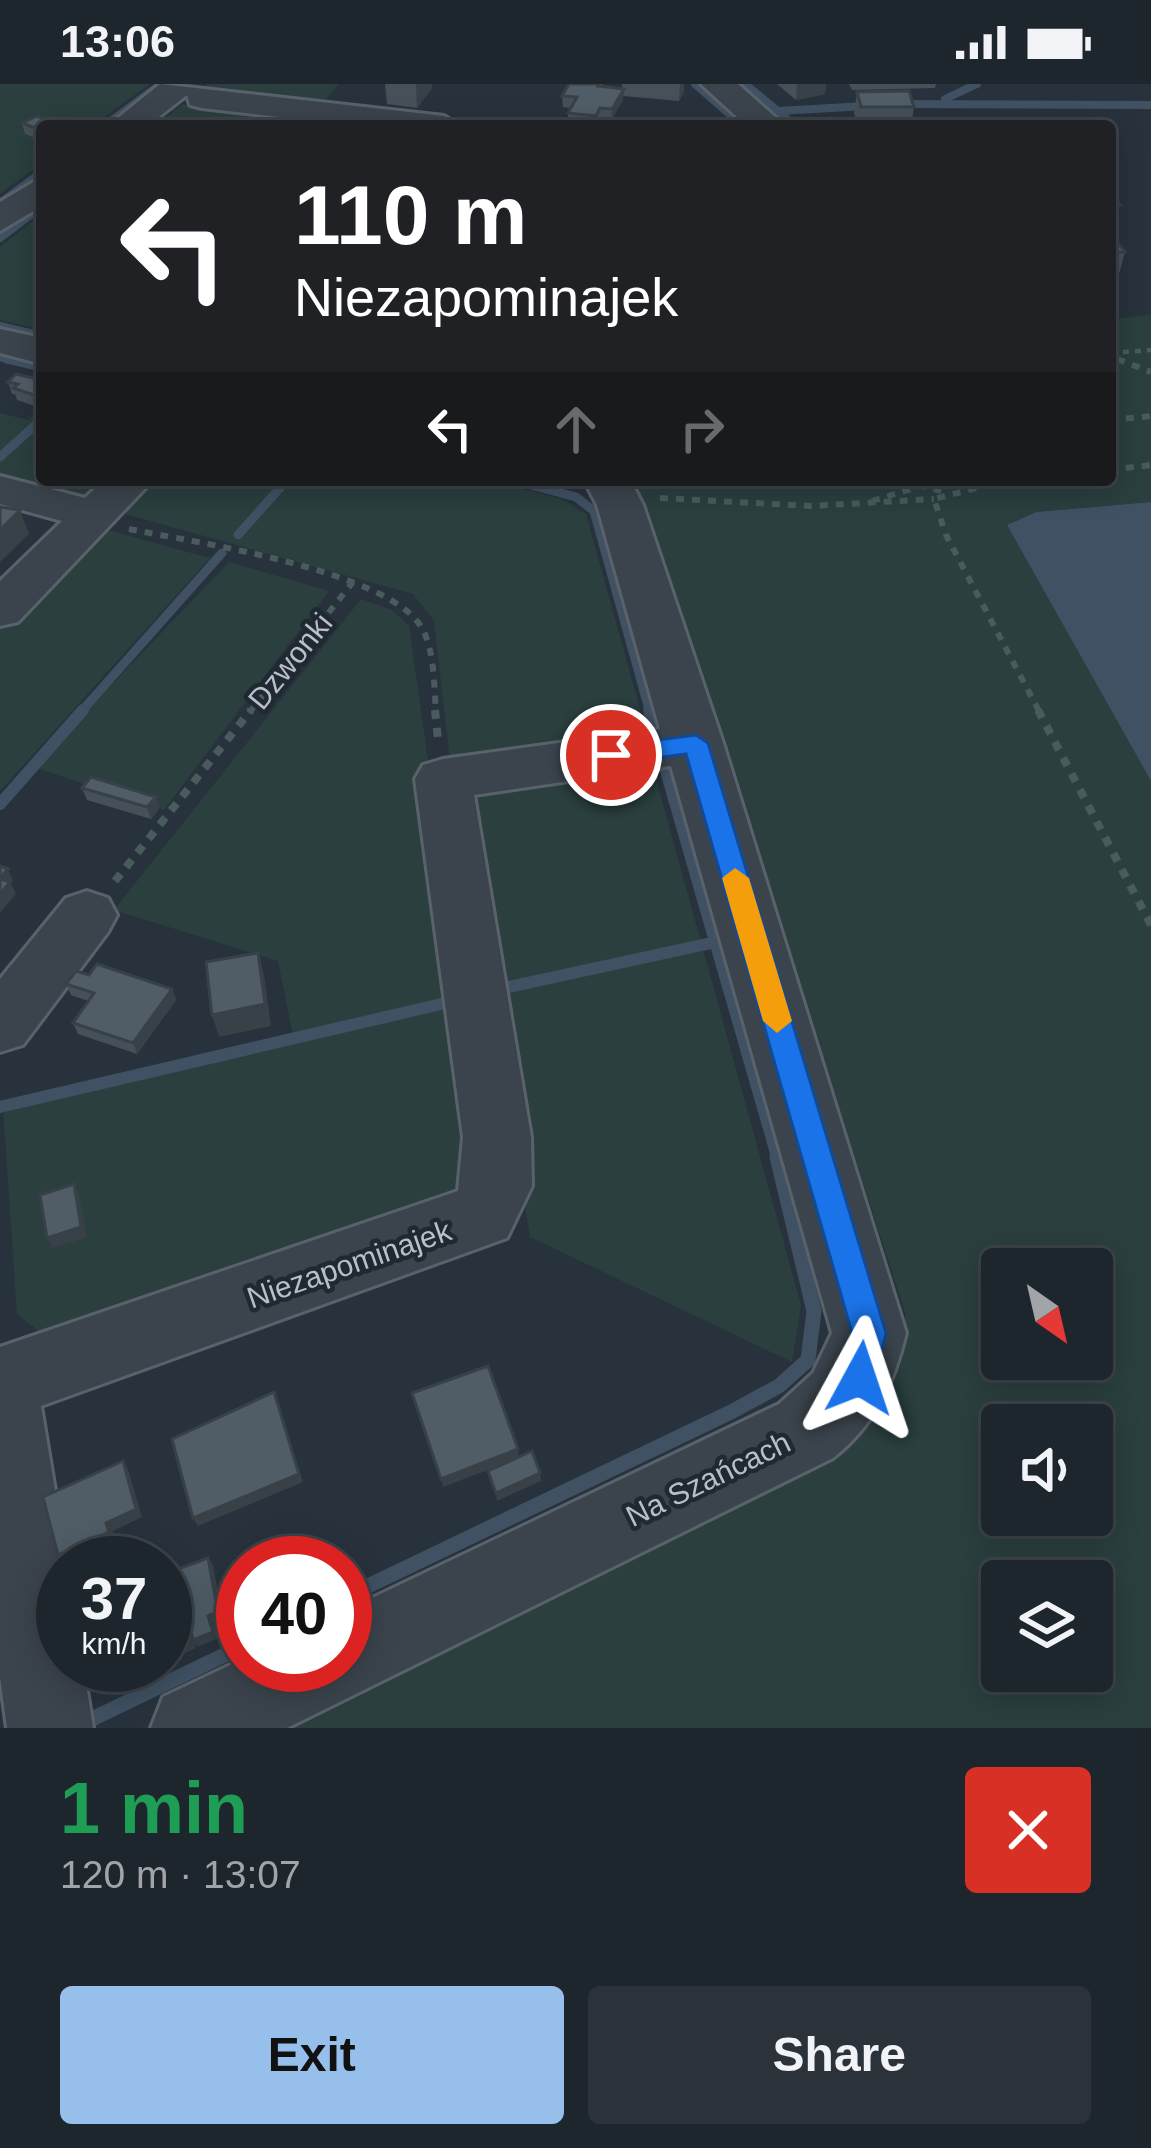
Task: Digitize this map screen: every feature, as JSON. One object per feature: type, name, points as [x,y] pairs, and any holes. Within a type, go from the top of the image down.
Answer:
[{"type":"street","points":[[718,84],[761,120]]},
{"type":"street","points":[[136,120],[191,91],[401,120]]},
{"type":"street","points":[[0,220],[36,193]]},
{"type":"street","points":[[0,341],[36,350]]},
{"type":"street","points":[[0,610],[124,486]]},
{"type":"street","name":"Na Szańcach","points":[[372,1642],[806,1431],[828,1415],[860,1378],[869,1333],[696,743],[608,487]]},
{"type":"street","points":[[0,490],[95,515]]},
{"type":"street","points":[[443,779],[696,743]]},
{"type":"street","name":"Niezapominajek","points":[[0,1384],[482,1215],[497,1186],[497,1137],[443,779]]},
{"type":"street","points":[[0,1026],[87,915]]},
{"type":"street","points":[[0,1384],[50,1728]]},
{"type":"street","points":[[194,1728],[268,1692]]},
{"type":"path","points":[[1116,353],[1151,350]]},
{"type":"path","points":[[1116,357],[1151,372]]},
{"type":"path","points":[[1116,419],[1151,416]]},
{"type":"path","points":[[1116,469],[1151,465]]},
{"type":"path","points":[[865,505],[921,486],[948,493]]},
{"type":"path","points":[[608,487],[658,498],[865,505],[934,499],[979,486]]},
{"type":"path","points":[[934,499],[946,535],[1151,925]]},
{"type":"path","name":"Dzwonki","points":[[87,915],[353,582],[95,515]]},
{"type":"path","points":[[353,582],[396,600],[423,628],[443,779]]},
{"type":"green space","points":[[0,84],[150,84],[100,120],[36,120],[36,167],[0,194]]},
{"type":"green space","points":[[207,84],[339,84],[320,106],[196,93]]},
{"type":"green space","points":[[182,104],[310,120],[162,120]]},
{"type":"green space","points":[[36,219],[36,329],[0,320],[0,247]]},
{"type":"green space","points":[[1151,314],[1151,502],[1036,512],[1007,525],[1151,781],[1151,1728],[278,1728],[350,1692],[372,1692],[372,1681],[833,1450],[906,1315],[636,486],[1116,486],[1116,319]]},
{"type":"green space","points":[[0,413],[28,420],[36,413],[36,484],[0,475]]},
{"type":"green space","points":[[42,486],[112,486],[91,499]]},
{"type":"green space","points":[[143,486],[511,486],[562,499],[586,514],[648,738],[450,761],[434,621],[413,594],[121,513]]},
{"type":"green space","points":[[97,527],[210,558],[0,791],[0,625]]},
{"type":"green space","points":[[229,562],[329,591],[164,810],[33,767]]},
{"type":"green space","points":[[361,599],[392,610],[409,626],[485,1164],[456,1203],[399,1233],[40,1332],[17,1314],[3,1108],[294,1040],[278,961],[114,910]]},
{"type":"green space","points":[[652,764],[801,1305],[792,1362],[530,1237],[456,791]]},
{"type":"water","points":[[1151,502],[1151,781],[1007,525],[1036,512]]},
{"type":"building","points":[[569,84],[624,89],[612,109],[600,108],[596,116],[568,113],[577,97],[562,96]]},
{"type":"building","points":[[909,91],[914,107],[861,107],[857,92]]},
{"type":"building","points":[[37,116],[48,120],[36,120],[36,128],[22,123]]},
{"type":"building","points":[[16,374],[36,379],[36,393],[13,388],[18,384],[8,382]]},
{"type":"building","points":[[0,507],[20,510],[0,530]]},
{"type":"building","points":[[91,777],[156,797],[147,807],[82,788]]},
{"type":"building","points":[[258,953],[265,1004],[212,1015],[206,962]]},
{"type":"building","points":[[97,964],[172,989],[133,1043],[73,1023],[94,993],[66,984],[76,971],[89,975]]},
{"type":"building","points":[[74,1184],[81,1227],[47,1238],[40,1195]]},
{"type":"building","points":[[488,1366],[518,1449],[441,1479],[412,1393]]},
{"type":"building","points":[[274,1392],[299,1474],[193,1518],[172,1439]]},
{"type":"building","points":[[532,1451],[540,1473],[496,1493],[488,1471]]},
{"type":"building","points":[[123,1461],[136,1509],[106,1523],[109,1532],[100,1536],[53,1536],[43,1497]]},
{"type":"building","points":[[208,1558],[216,1601],[216,1613],[208,1616],[213,1632],[193,1640],[192,1635],[192,1564]]},
{"type":"waterway","points":[[112,120],[161,84]]},
{"type":"waterway","points":[[695,84],[736,120]]},
{"type":"waterway","points":[[745,84],[778,111]]},
{"type":"waterway","points":[[945,99],[977,84]]},
{"type":"waterway","points":[[899,104],[1151,105]]},
{"type":"waterway","points":[[778,111],[866,106]]},
{"type":"waterway","points":[[778,111],[788,120]]},
{"type":"waterway","points":[[0,203],[36,176]]},
{"type":"waterway","points":[[0,238],[36,211]]},
{"type":"waterway","points":[[0,326],[36,335]]},
{"type":"waterway","points":[[0,357],[12,360]]},
{"type":"waterway","points":[[7,359],[12,360]]},
{"type":"waterway","points":[[12,360],[36,366]]},
{"type":"waterway","points":[[12,360],[19,362]]},
{"type":"waterway","points":[[0,457],[36,424]]},
{"type":"waterway","points":[[238,535],[282,486]]},
{"type":"waterway","points":[[535,486],[576,497],[594,511],[650,713]]},
{"type":"waterway","points":[[80,713],[222,553]]},
{"type":"waterway","points":[[0,804],[83,710]]},
{"type":"waterway","points":[[649,710],[656,734]]},
{"type":"waterway","points":[[664,764],[715,942]]},
{"type":"waterway","points":[[495,990],[715,942]]},
{"type":"waterway","points":[[715,942],[778,1160]]},
{"type":"waterway","points":[[0,1107],[454,1001]]},
{"type":"waterway","points":[[372,1584],[731,1412],[779,1386],[808,1360],[814,1311],[777,1157]]},
{"type":"waterway","points":[[90,1720],[216,1659]]},
{"type":"slow traffic","points":[[735,878],[777,1021]]},
{"type":"route","points":[[611,755],[696,743],[869,1333],[860,1378]]}]
